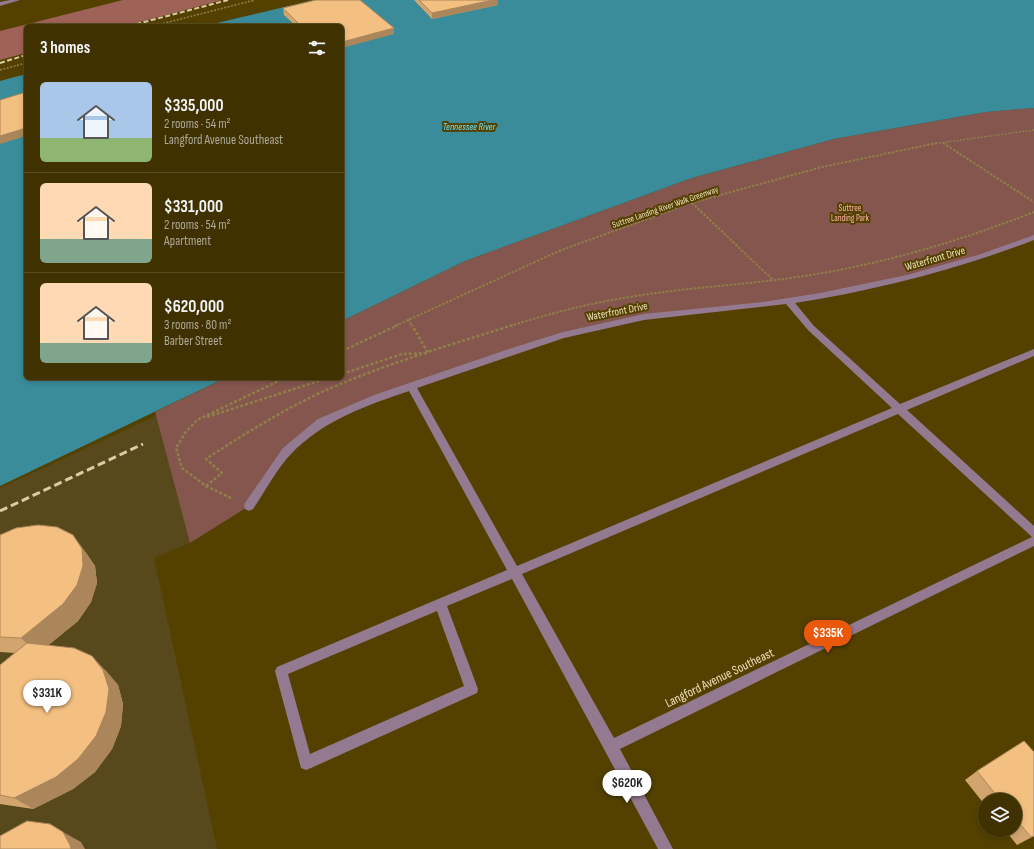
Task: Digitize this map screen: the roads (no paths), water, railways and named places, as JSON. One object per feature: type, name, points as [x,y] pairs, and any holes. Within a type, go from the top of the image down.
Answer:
[{"type":"street","points":[[0,4],[17,0]]},
{"type":"street","name":"Waterfront Drive","points":[[249,506],[287,451],[322,422],[377,398],[411,386],[563,334],[644,317],[788,301],[908,278],[977,258],[1034,237]]},
{"type":"street","points":[[788,301],[811,328],[1034,533]]},
{"type":"street","points":[[440,604],[472,689],[306,763],[281,671],[1034,352]]},
{"type":"street","points":[[411,386],[611,746],[666,849]]},
{"type":"street","name":"Langford Avenue Southeast","points":[[611,746],[1034,541]]},
{"type":"water","name":"Tennessee River","points":[[314,0],[1034,0],[1034,108],[986,112],[834,139],[692,178],[465,261],[344,320],[344,24],[212,24]]},
{"type":"water","points":[[24,75],[24,380],[221,380],[0,486],[0,81]]},
{"type":"railway","points":[[137,24],[228,0]]},
{"type":"railway","points":[[0,63],[24,56]]},
{"type":"railway","points":[[0,511],[143,444]]},
{"type":"park label","name":"Suttree Landing Park","points":[[850,214]]}]
